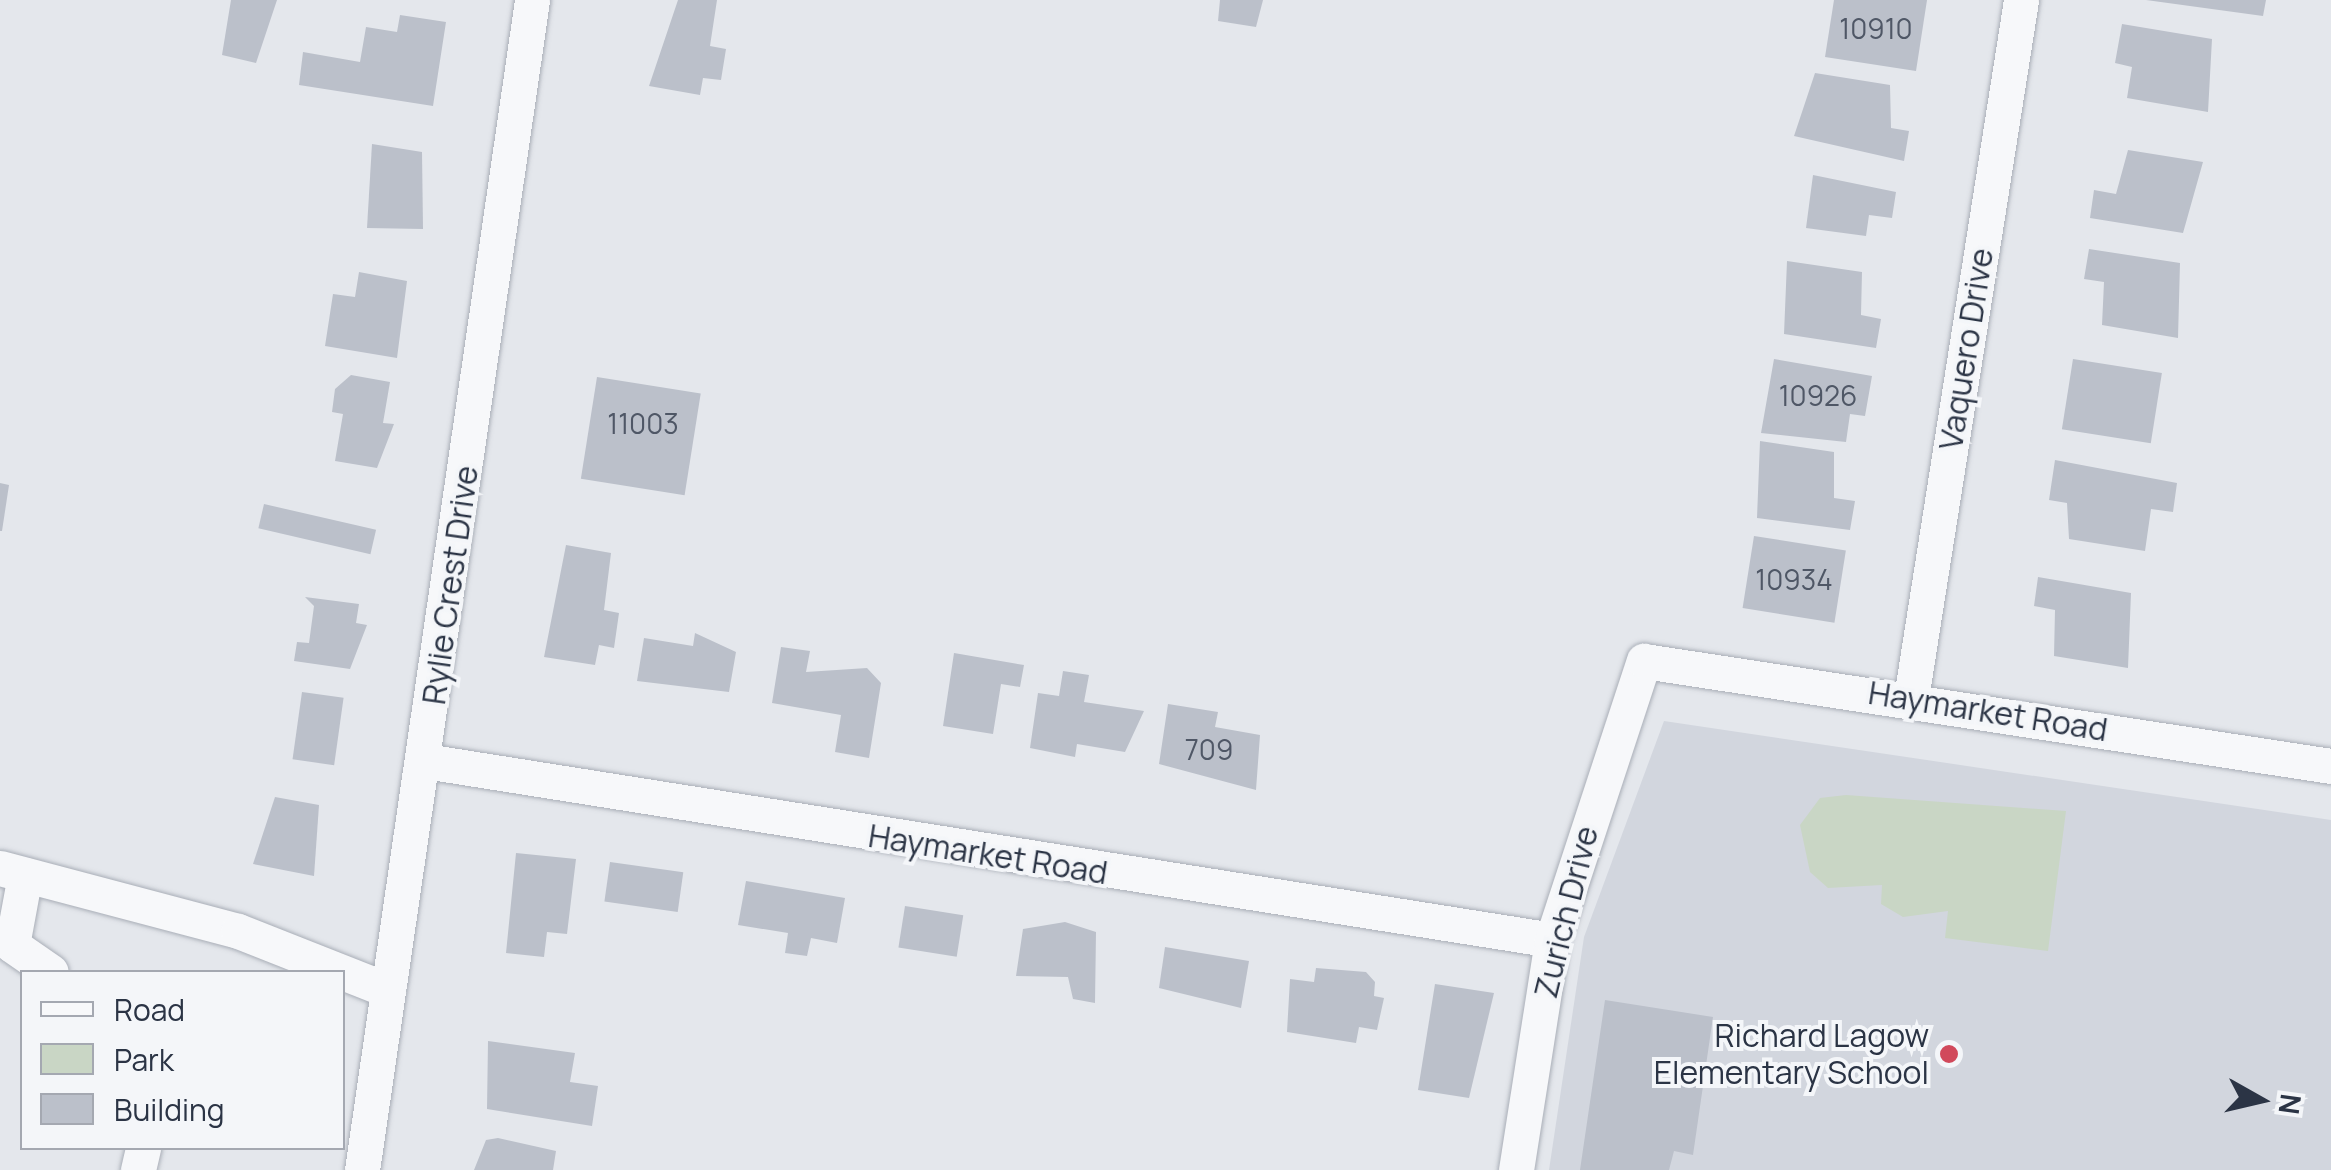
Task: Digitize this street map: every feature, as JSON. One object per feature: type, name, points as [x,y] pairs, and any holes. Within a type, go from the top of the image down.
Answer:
[{"type":"street","name":"Rylie Crest Drive","points":[[362,1170],[425,761],[532,0]]},
{"type":"street","name":"Vaquero Drive","points":[[1911,698],[2021,0]]},
{"type":"street","name":"Haymarket Road","points":[[1644,661],[1911,698],[2331,766]]},
{"type":"street","name":"Zurich Drive","points":[[1516,1170],[1552,940],[1644,661]]},
{"type":"street","name":"Haymarket Road","points":[[425,761],[1552,940]]},
{"type":"street","points":[[48,970],[6,944],[13,872],[238,930],[338,970]]},
{"type":"street","points":[[345,973],[388,990]]},
{"type":"shaded area","name":"Richard Lagow Elementary School","points":[[1664,721],[2331,820],[2331,1170],[1549,1170],[1584,937]]},
{"type":"green space","points":[[1846,795],[2066,811],[2048,951],[1945,938],[1948,911],[1903,917],[1881,904],[1882,885],[1828,888],[1810,872],[1800,825],[1820,798]]},
{"type":"building","points":[[231,0],[277,0],[256,63],[222,55]]},
{"type":"building","points":[[678,0],[717,0],[710,46],[726,49],[721,80],[703,78],[700,95],[649,86]]},
{"type":"building","points":[[1220,0],[1263,0],[1256,27],[1218,21]]},
{"type":"building","points":[[1834,0],[1927,0],[1916,71],[1825,57]]},
{"type":"building","points":[[2146,0],[2266,0],[2263,16]]},
{"type":"building","points":[[400,15],[446,22],[433,106],[299,85],[303,52],[360,62],[366,27],[397,32]]},
{"type":"building","points":[[2122,24],[2212,39],[2208,112],[2127,98],[2132,67],[2115,63]]},
{"type":"building","points":[[1815,73],[1890,85],[1891,128],[1909,131],[1904,161],[1794,136]]},
{"type":"building","points":[[372,144],[422,152],[423,229],[367,228]]},
{"type":"building","points":[[2128,150],[2203,162],[2183,233],[2090,218],[2094,190],[2116,194]]},
{"type":"building","points":[[1813,175],[1896,192],[1892,218],[1869,215],[1866,236],[1806,228]]},
{"type":"building","points":[[2089,249],[2180,263],[2178,338],[2102,325],[2104,282],[2084,279]]},
{"type":"building","points":[[1787,261],[1862,272],[1861,315],[1881,319],[1876,348],[1784,334]]},
{"type":"building","points":[[359,272],[407,281],[397,358],[325,346],[333,294],[355,297]]},
{"type":"building","points":[[1774,359],[1872,376],[1865,416],[1850,414],[1846,442],[1761,433]]},
{"type":"building","points":[[2073,359],[2162,373],[2151,443],[2062,429]]},
{"type":"building","points":[[351,375],[390,382],[383,423],[394,424],[377,468],[335,461],[343,414],[332,412],[335,389]]},
{"type":"building","points":[[597,377],[701,393],[685,495],[581,479]]},
{"type":"building","points":[[1760,441],[1834,452],[1834,498],[1855,501],[1850,530],[1757,518]]},
{"type":"building","points":[[2055,460],[2177,483],[2173,512],[2151,509],[2145,551],[2069,539],[2067,503],[2049,500]]},
{"type":"building","points":[[0,483],[9,485],[2,531],[0,531]]},
{"type":"building","points":[[264,504],[376,530],[370,554],[258,528]]},
{"type":"building","points":[[1754,536],[1846,551],[1834,623],[1743,608]]},
{"type":"building","points":[[566,545],[611,553],[604,610],[619,613],[614,648],[599,645],[595,665],[544,657]]},
{"type":"building","points":[[2038,577],[2131,593],[2128,668],[2054,656],[2055,610],[2034,606]]},
{"type":"building","points":[[305,597],[359,604],[356,623],[367,625],[350,669],[294,661],[297,642],[309,643],[314,606]]},
{"type":"building","points":[[695,633],[736,652],[729,692],[637,681],[644,638],[693,646]]},
{"type":"building","points":[[781,647],[810,651],[806,672],[867,668],[881,683],[869,758],[835,752],[841,715],[772,703]]},
{"type":"building","points":[[954,653],[1024,665],[1020,687],[1001,684],[993,734],[943,726]]},
{"type":"building","points":[[1063,671],[1089,675],[1084,702],[1144,711],[1125,752],[1077,744],[1075,757],[1030,748],[1038,693],[1059,696]]},
{"type":"building","points":[[302,692],[344,698],[334,765],[293,759]]},
{"type":"building","points":[[1168,704],[1218,712],[1215,727],[1260,735],[1256,790],[1159,764]]},
{"type":"building","points":[[275,797],[319,805],[314,876],[253,864]]},
{"type":"building","points":[[516,853],[576,859],[567,934],[547,932],[544,957],[506,953]]},
{"type":"building","points":[[610,862],[683,872],[678,912],[604,902]]},
{"type":"building","points":[[746,881],[845,898],[837,943],[811,938],[807,956],[785,953],[788,933],[738,925]]},
{"type":"building","points":[[905,906],[963,915],[957,957],[898,947]]},
{"type":"building","points":[[1065,922],[1096,932],[1095,1003],[1073,999],[1068,977],[1016,976],[1023,929]]},
{"type":"building","points":[[1165,947],[1249,961],[1241,1008],[1159,988]]},
{"type":"building","points":[[1316,968],[1366,972],[1375,982],[1374,996],[1384,998],[1377,1030],[1359,1027],[1356,1043],[1287,1032],[1290,979],[1314,982]]},
{"type":"building","points":[[1435,984],[1494,993],[1469,1098],[1418,1090]]},
{"type":"building","points":[[1605,1000],[1713,1017],[1693,1155],[1674,1151],[1669,1170],[1580,1170]]},
{"type":"building","points":[[488,1041],[575,1053],[570,1082],[598,1086],[592,1126],[487,1109]]},
{"type":"building","points":[[498,1138],[556,1151],[553,1170],[474,1170],[486,1140]]},
{"type":"place","name":"Richard Lagow Elementary School","points":[[1949,1054]]}]
